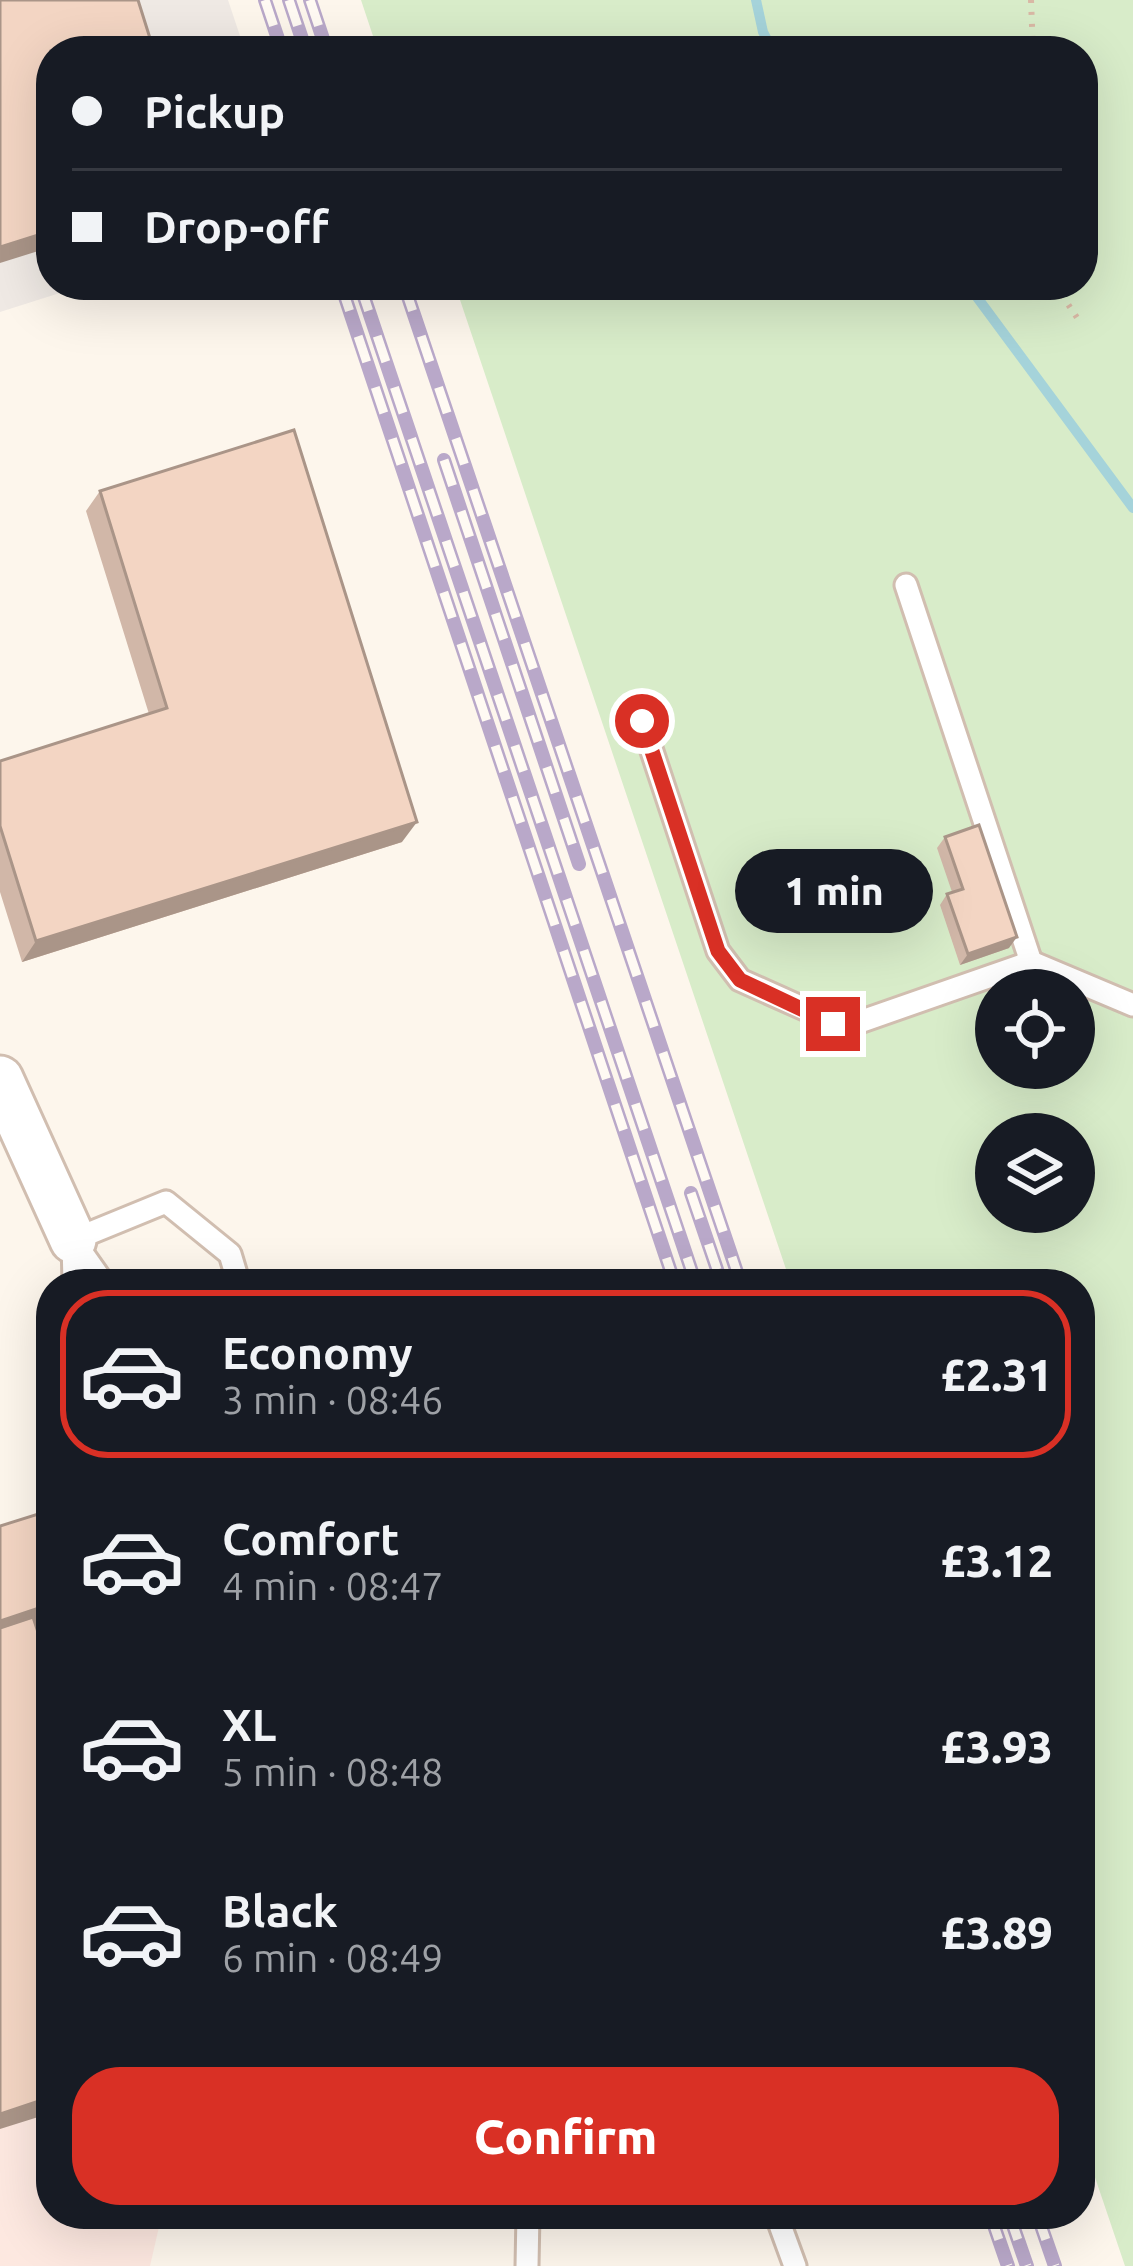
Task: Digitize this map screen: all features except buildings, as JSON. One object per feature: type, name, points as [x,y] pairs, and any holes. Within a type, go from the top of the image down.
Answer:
[{"type":"street","points":[[0,1079],[74,1262]]},
{"type":"lane","points":[[906,585],[1031,962]]},
{"type":"lane","points":[[642,721],[718,951],[740,980],[845,1027],[1031,962],[1133,1005]]},
{"type":"lane","points":[[74,1262],[166,1202],[230,1254],[234,1269]]},
{"type":"lane","points":[[527,2266],[528,2229]]},
{"type":"lane","points":[[781,2229],[795,2266]]},
{"type":"path","points":[[1031,0],[1032,36]]},
{"type":"path","points":[[1065,300],[1080,322]]},
{"type":"shaded area","points":[[0,0],[228,0],[240,36],[36,36],[38,300],[0,312]]},
{"type":"shaded area","points":[[0,1641],[36,1708],[36,2229],[159,2229],[150,2266],[0,2266]]},
{"type":"green space","points":[[361,0],[1133,0],[1133,2266],[1125,2266],[1095,2177],[1095,1269],[786,1269],[460,300],[1098,300],[1098,36],[373,36]]},
{"type":"waterway","points":[[756,0],[765,36]]},
{"type":"waterway","points":[[979,300],[1133,508]]},
{"type":"railway","points":[[265,0],[277,36]]},
{"type":"railway","points":[[289,0],[301,36]]},
{"type":"railway","points":[[310,0],[322,36]]},
{"type":"railway","points":[[346,300],[670,1269]]},
{"type":"railway","points":[[365,300],[691,1269]]},
{"type":"railway","points":[[409,300],[736,1269]]},
{"type":"railway","points":[[444,460],[579,864]]},
{"type":"railway","points":[[691,1193],[717,1269]]},
{"type":"railway","points":[[995,2229],[1008,2266]]},
{"type":"railway","points":[[1014,2229],[1027,2266]]},
{"type":"railway","points":[[1042,2229],[1055,2266]]},
{"type":"route","points":[[642,721],[718,951],[729,970],[740,980],[833,1024]]}]
